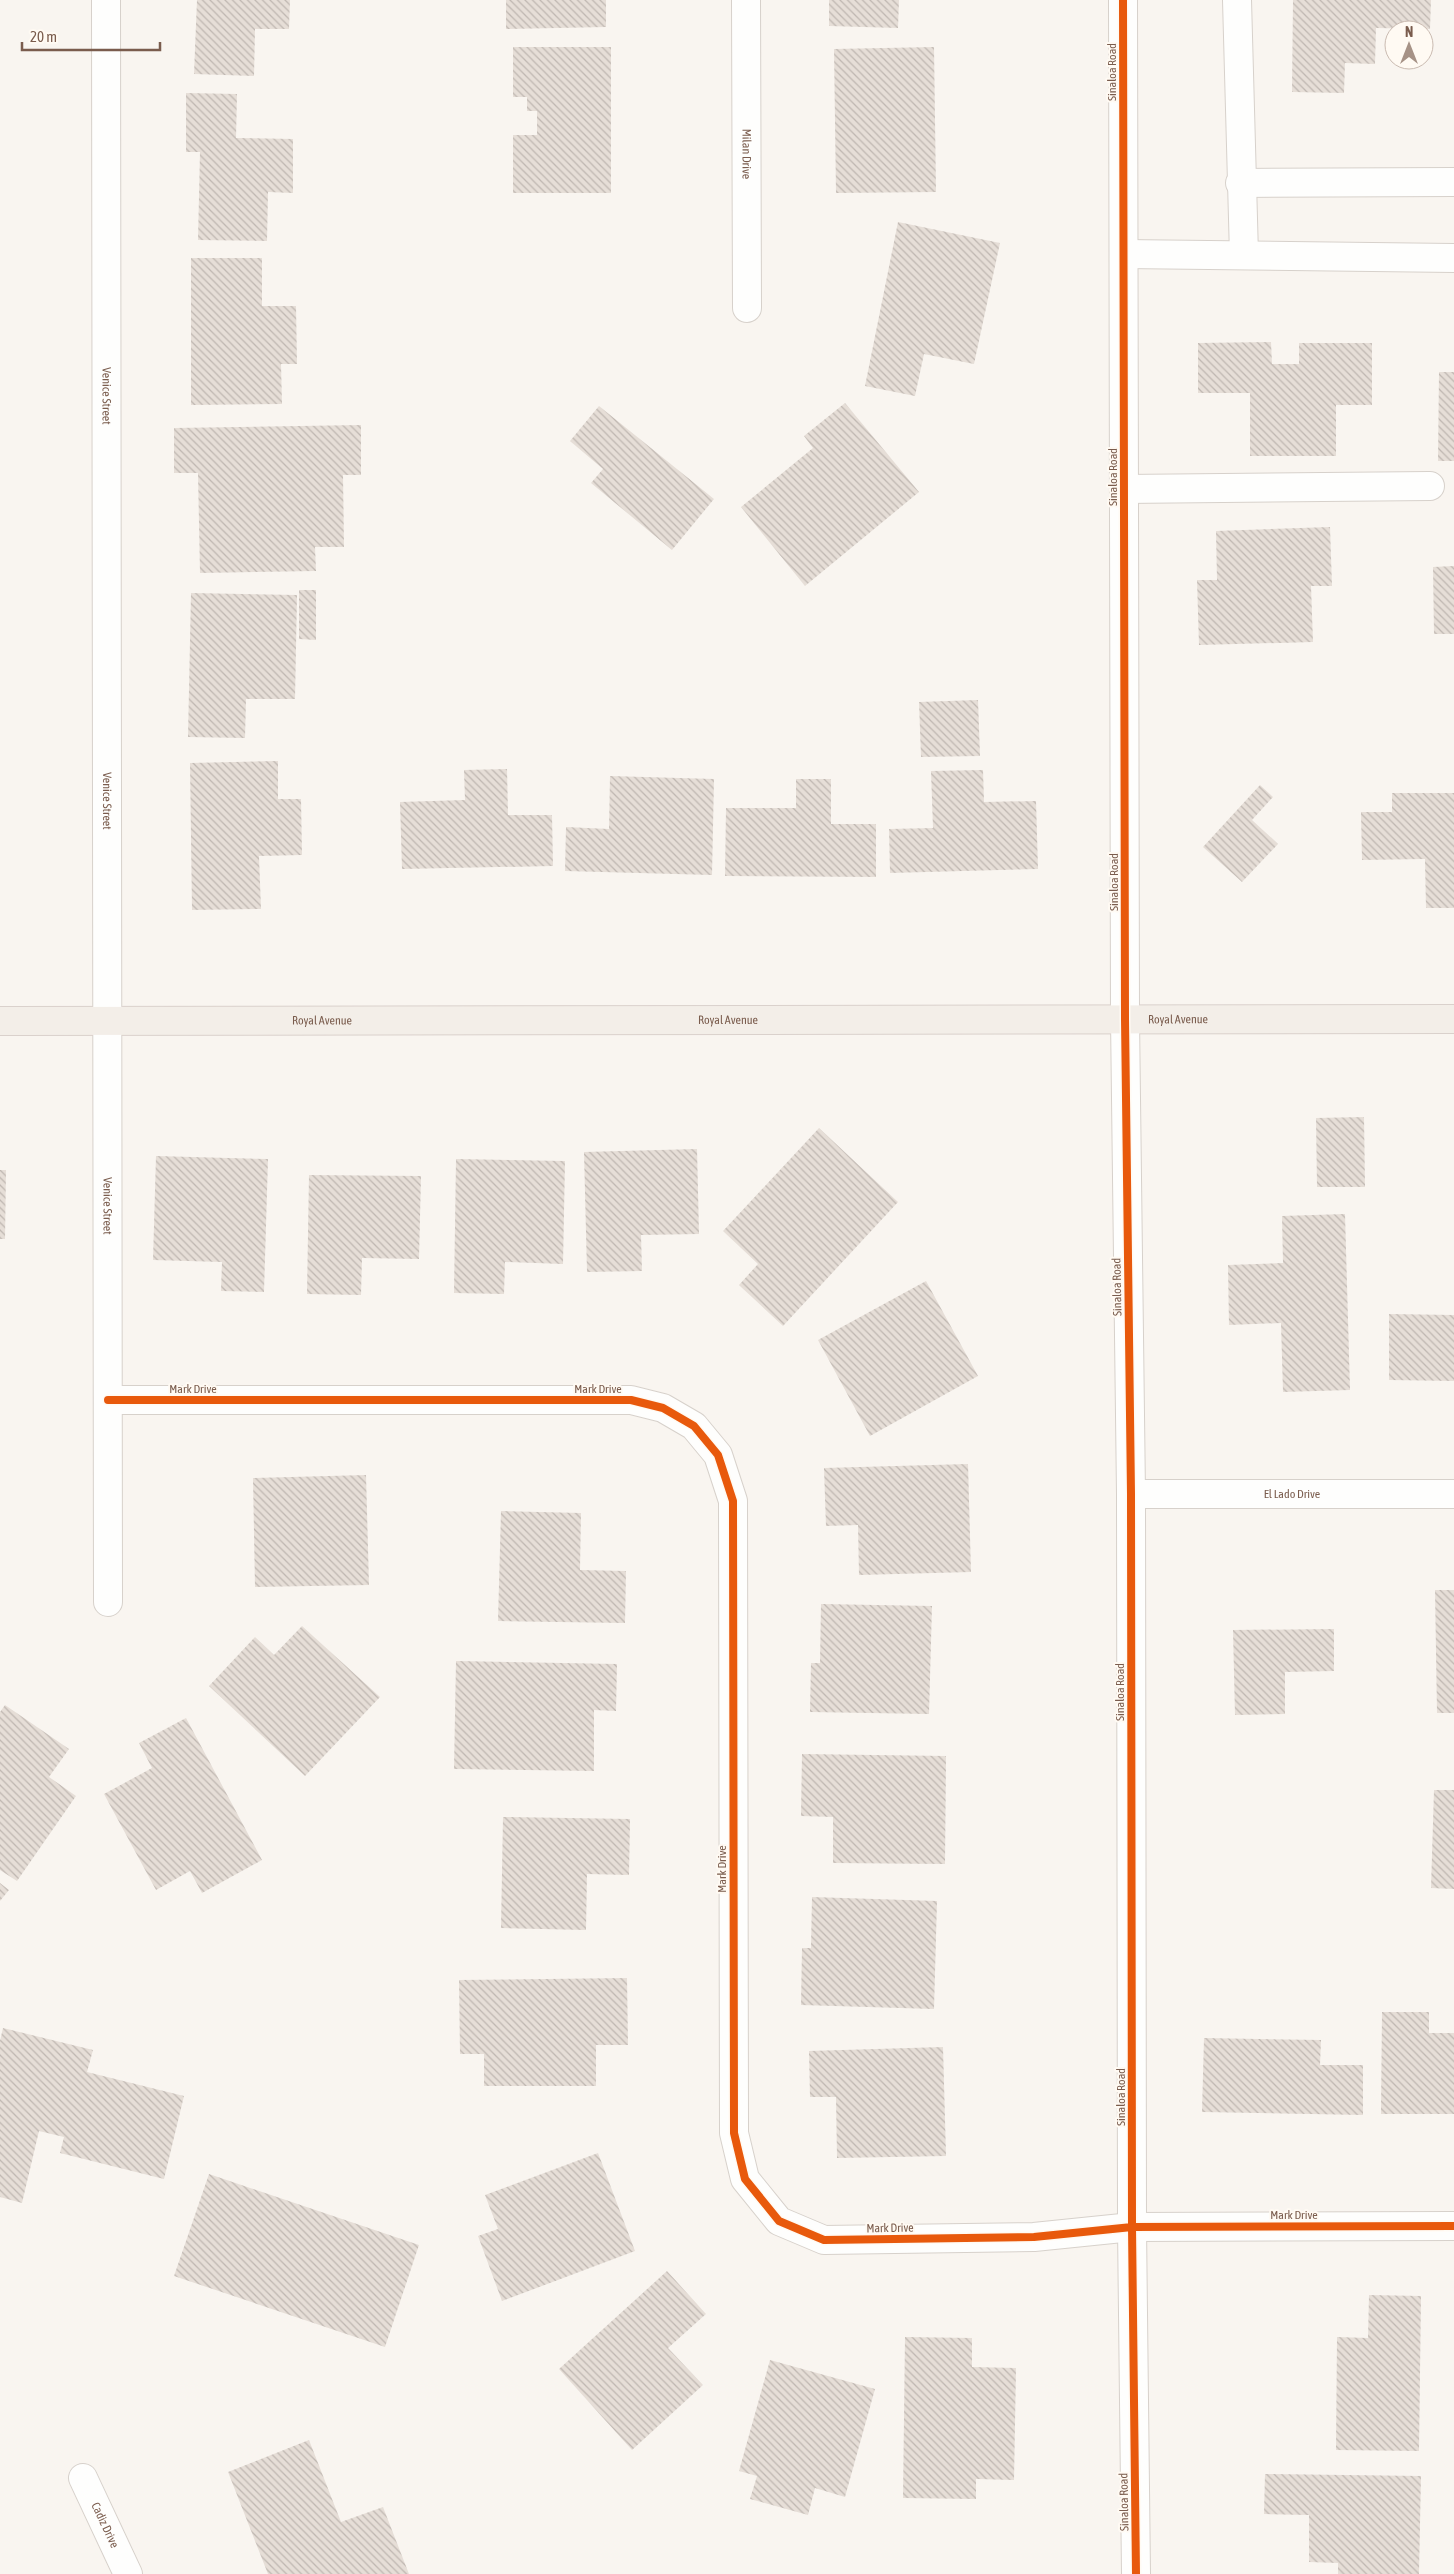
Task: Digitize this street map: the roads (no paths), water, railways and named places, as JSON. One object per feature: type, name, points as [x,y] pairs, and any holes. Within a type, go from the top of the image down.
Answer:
[{"type":"main road","name":"Royal Avenue","points":[[0,1020],[1454,1019]]},
{"type":"street","name":"Venice Street","points":[[106,0],[108,1602]]},
{"type":"street","name":"Milan Drive","points":[[746,0],[747,308]]},
{"type":"street","name":"Sinaloa Road","points":[[1123,0],[1125,1019],[1132,1494],[1132,2227],[1136,2574]]},
{"type":"street","points":[[1237,0],[1240,183],[1244,255]]},
{"type":"street","points":[[1240,183],[1454,182]]},
{"type":"street","points":[[1124,254],[1454,258]]},
{"type":"street","points":[[1124,489],[1430,486]]},
{"type":"street","name":"Mark Drive","points":[[108,1400],[631,1400],[663,1408],[694,1426],[718,1455],[733,1501],[734,2133],[745,2180],[779,2221],[824,2240],[1034,2237],[1132,2227],[1454,2226]]},
{"type":"street","name":"El Lado Drive","points":[[1132,1494],[1454,1494]]},
{"type":"street","name":"Cadiz Drive","points":[[83,2478],[128,2574]]}]
